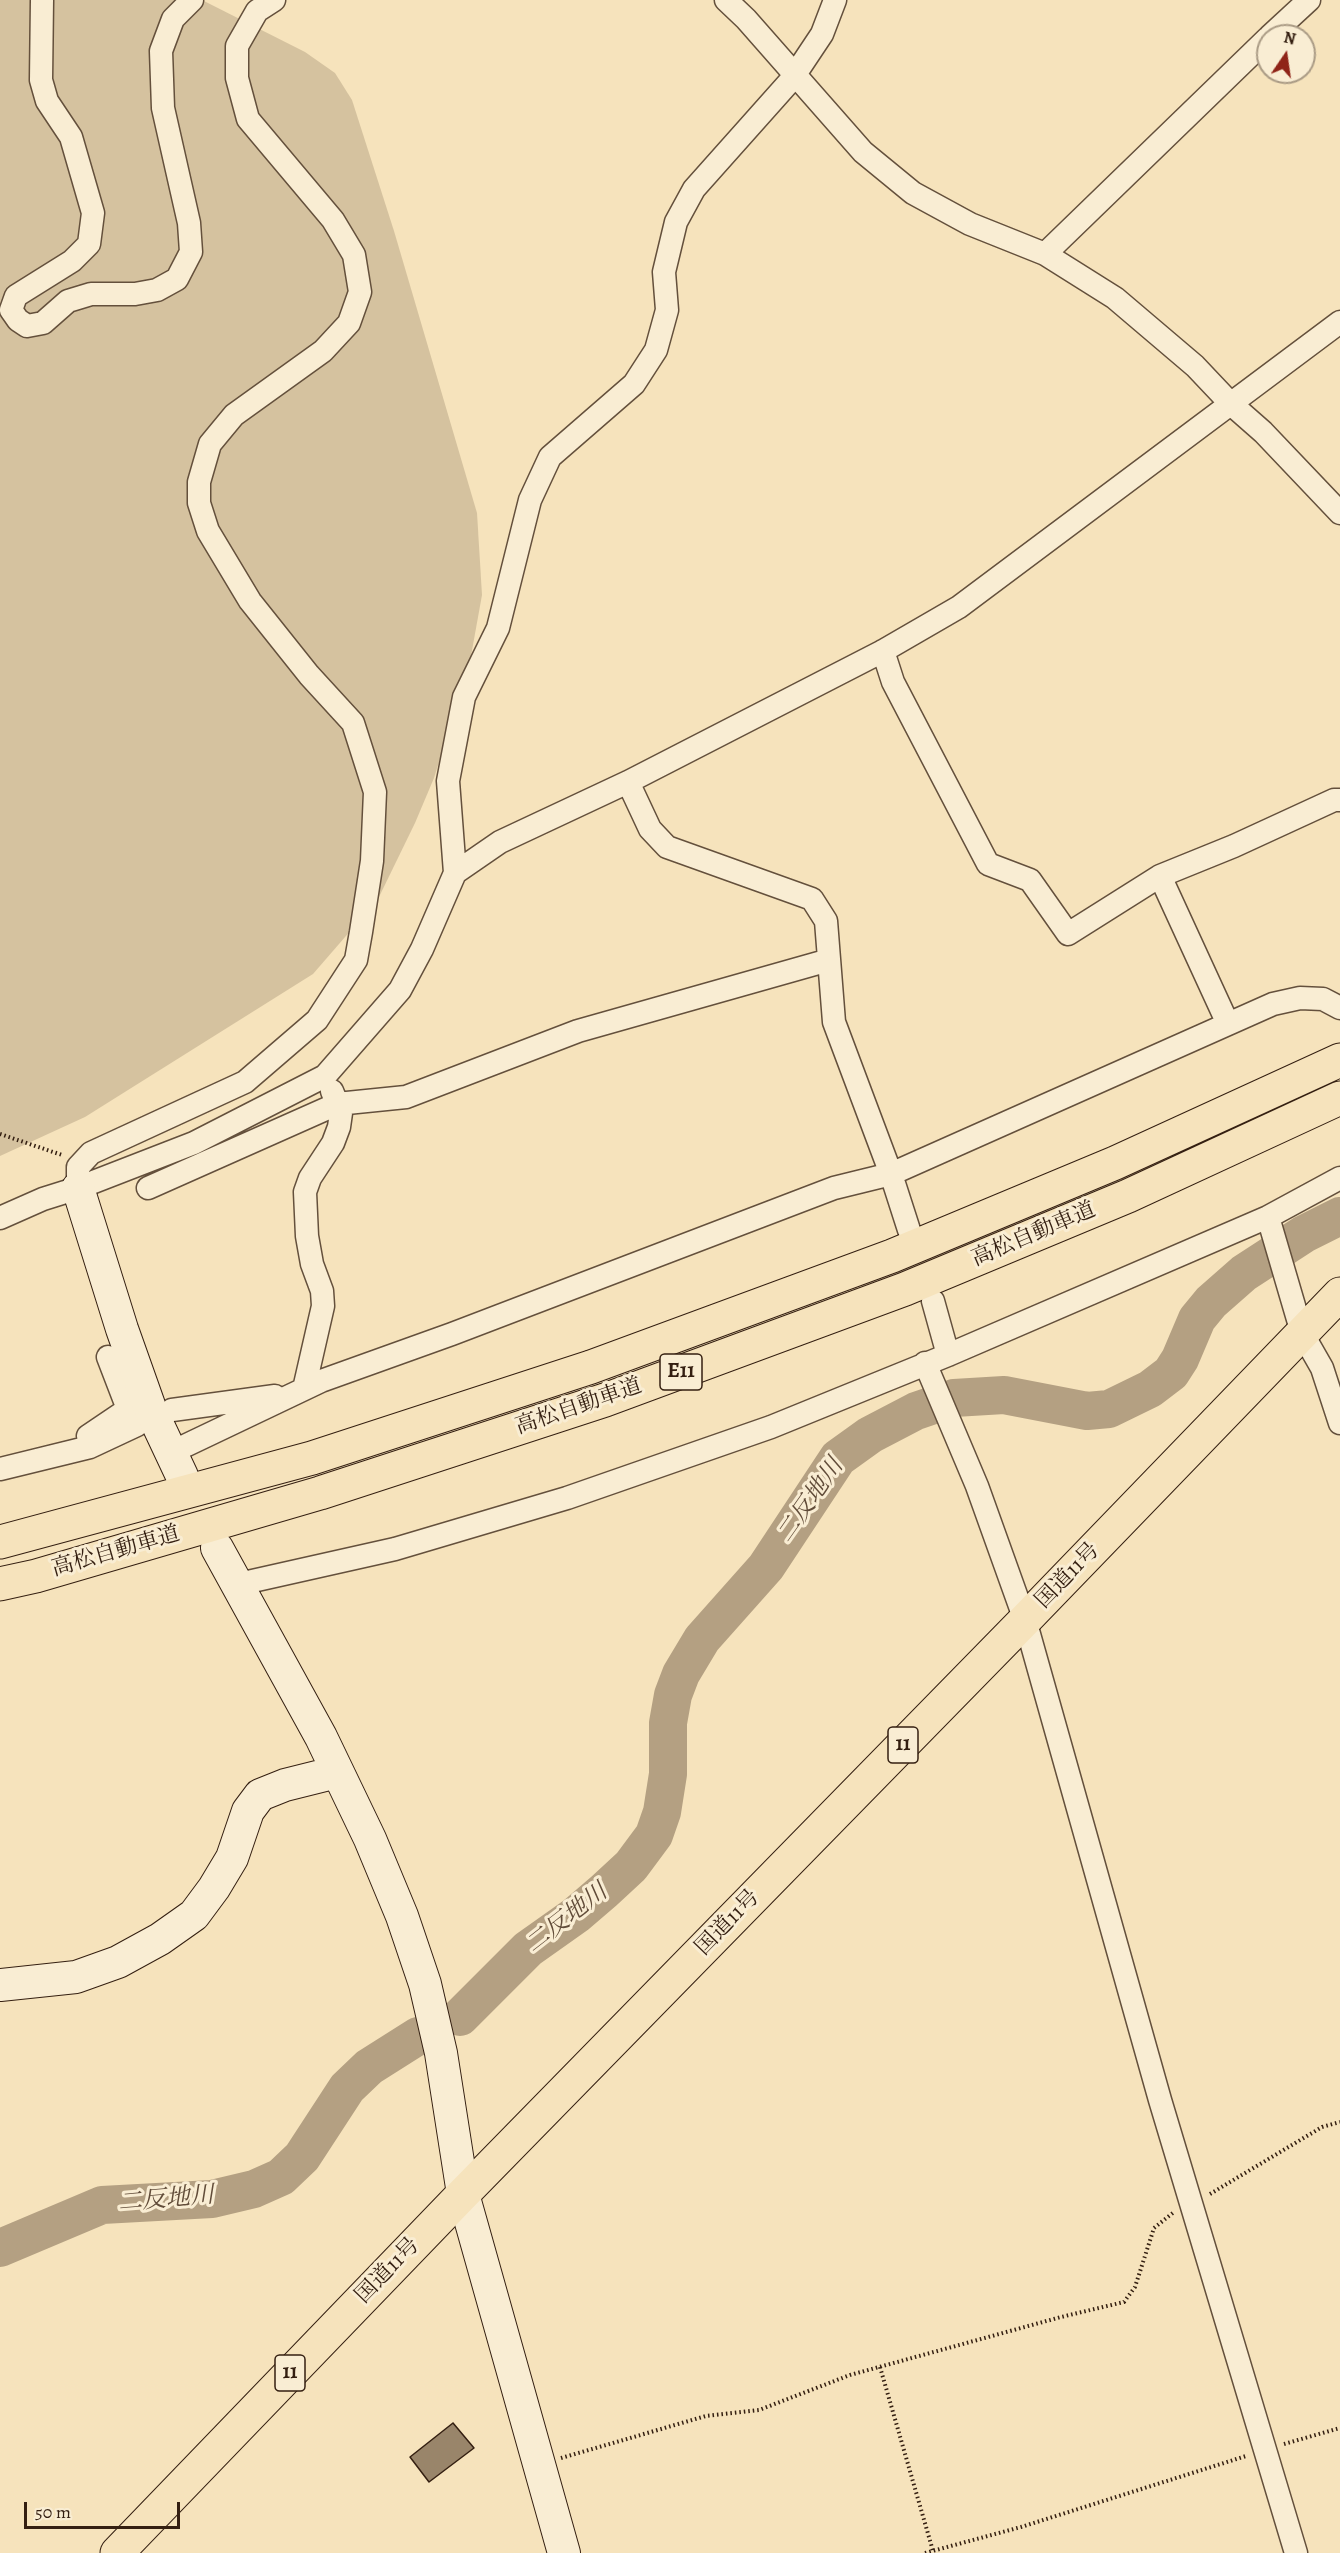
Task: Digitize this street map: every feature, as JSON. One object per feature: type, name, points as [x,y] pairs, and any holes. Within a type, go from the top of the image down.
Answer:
[{"type":"highway","name":"高松自動車道","points":[[0,1542],[312,1458],[591,1367],[902,1251],[1114,1163],[1340,1060]]},
{"type":"highway","name":"高松自動車道","points":[[0,1584],[36,1576],[320,1493],[605,1400],[905,1289],[1128,1196],[1340,1098]]},
{"type":"highway","name":"国道11号","points":[[117,2553],[463,2193],[1026,1620],[1340,1294]]},
{"type":"street","points":[[42,0],[41,80],[47,101],[71,137],[93,213],[89,244],[72,261],[16,296],[11,310],[18,320],[27,326],[44,323],[68,301],[83,296],[157,290],[177,279],[191,252],[189,223],[163,108],[161,51],[173,19],[192,0]]},
{"type":"street","points":[[274,0],[257,12],[237,46],[237,78],[248,119],[333,220],[354,255],[360,292],[349,323],[323,351],[234,415],[210,444],[199,482],[199,503],[208,531],[250,601],[309,675],[353,723],[375,792],[372,861],[356,960],[317,1020],[245,1082],[91,1154],[81,1174],[122,1329],[150,1408],[176,1465],[321,1381],[452,1334],[834,1188],[891,1174],[1285,1000],[1323,999],[1340,1008]]},
{"type":"street","points":[[726,0],[746,19],[863,152],[914,193],[970,224],[1045,254],[1115,298],[1195,366],[1230,403],[1263,432],[1340,513]]},
{"type":"street","points":[[0,1218],[43,1199],[81,1174],[194,1143],[325,1076],[400,990],[422,949],[455,873],[448,781],[464,697],[498,628],[530,500],[550,457],[634,384],[656,350],[667,310],[664,272],[676,222],[693,189],[795,75],[822,34],[835,0]]},
{"type":"street","points":[[1283,24],[1309,0]]},
{"type":"street","points":[[1045,254],[1256,50]]},
{"type":"street","points":[[455,873],[500,842],[628,782],[883,651],[958,607],[1340,321]]},
{"type":"street","points":[[883,651],[893,682],[988,864],[1030,880],[1068,934],[1160,876],[1234,846],[1334,800],[1340,800]]},
{"type":"street","points":[[628,782],[650,829],[667,847],[812,899],[826,921],[834,1022],[891,1174],[909,1230]]},
{"type":"street","points":[[1160,876],[1228,1024]]},
{"type":"street","points":[[148,1188],[337,1104],[406,1097],[578,1031],[829,960]]},
{"type":"street","points":[[300,1392],[323,1306],[322,1291],[312,1264],[307,1236],[305,1192],[310,1178],[333,1143],[341,1113],[325,1076]]},
{"type":"street","points":[[239,1584],[395,1549],[567,1498],[771,1427],[948,1355],[1268,1217],[1340,1178]]},
{"type":"street","points":[[1268,1217],[1302,1333],[1322,1368],[1340,1423]]},
{"type":"street","points":[[933,1301],[948,1355]]},
{"type":"street","points":[[75,1450],[81,1441],[128,1409],[108,1357]]},
{"type":"street","points":[[925,1363],[977,1486],[1026,1620],[1160,2100],[1296,2553]]},
{"type":"street","points":[[172,1410],[300,1392]]},
{"type":"street","points":[[0,1469],[90,1447],[137,1425]]},
{"type":"street","points":[[217,1548],[239,1584],[337,1772],[370,1839],[402,1916],[425,1984],[441,2053],[463,2193],[564,2553]]},
{"type":"street","points":[[0,1985],[76,1977],[118,1962],[160,1939],[194,1915],[214,1888],[232,1858],[248,1811],[260,1795],[285,1785],[337,1772]]},
{"type":"path","points":[[0,1134],[81,1174]]},
{"type":"path","points":[[538,2465],[706,2416],[759,2410],[850,2375],[1124,2302],[1135,2287],[1154,2228],[1174,2211],[1192,2204],[1323,2127],[1340,2122]]},
{"type":"path","points":[[880,2367],[933,2551]]},
{"type":"path","points":[[925,2553],[1021,2527],[1340,2428]]},
{"type":"shaded area","points":[[0,0],[202,0],[305,52],[335,73],[352,100],[394,231],[477,513],[482,595],[469,667],[434,778],[378,899],[313,974],[85,1117],[0,1156]]},
{"type":"building","points":[[453,2423],[474,2448],[429,2482],[410,2457]]},
{"type":"waterway","name":"二反地川","points":[[460,2017],[528,1949],[576,1915],[631,1866],[654,1835],[662,1812],[668,1774],[668,1723],[673,1695],[681,1674],[702,1639],[766,1567],[838,1458],[870,1435],[916,1411],[954,1398],[1004,1395],[1087,1411],[1109,1409],[1150,1389],[1171,1373],[1180,1359],[1197,1319],[1211,1302],[1244,1273],[1304,1234],[1340,1216]]},
{"type":"waterway","name":"二反地川","points":[[0,2248],[102,2205],[212,2199],[254,2189],[281,2177],[302,2157],[347,2088],[369,2067],[418,2036]]}]
